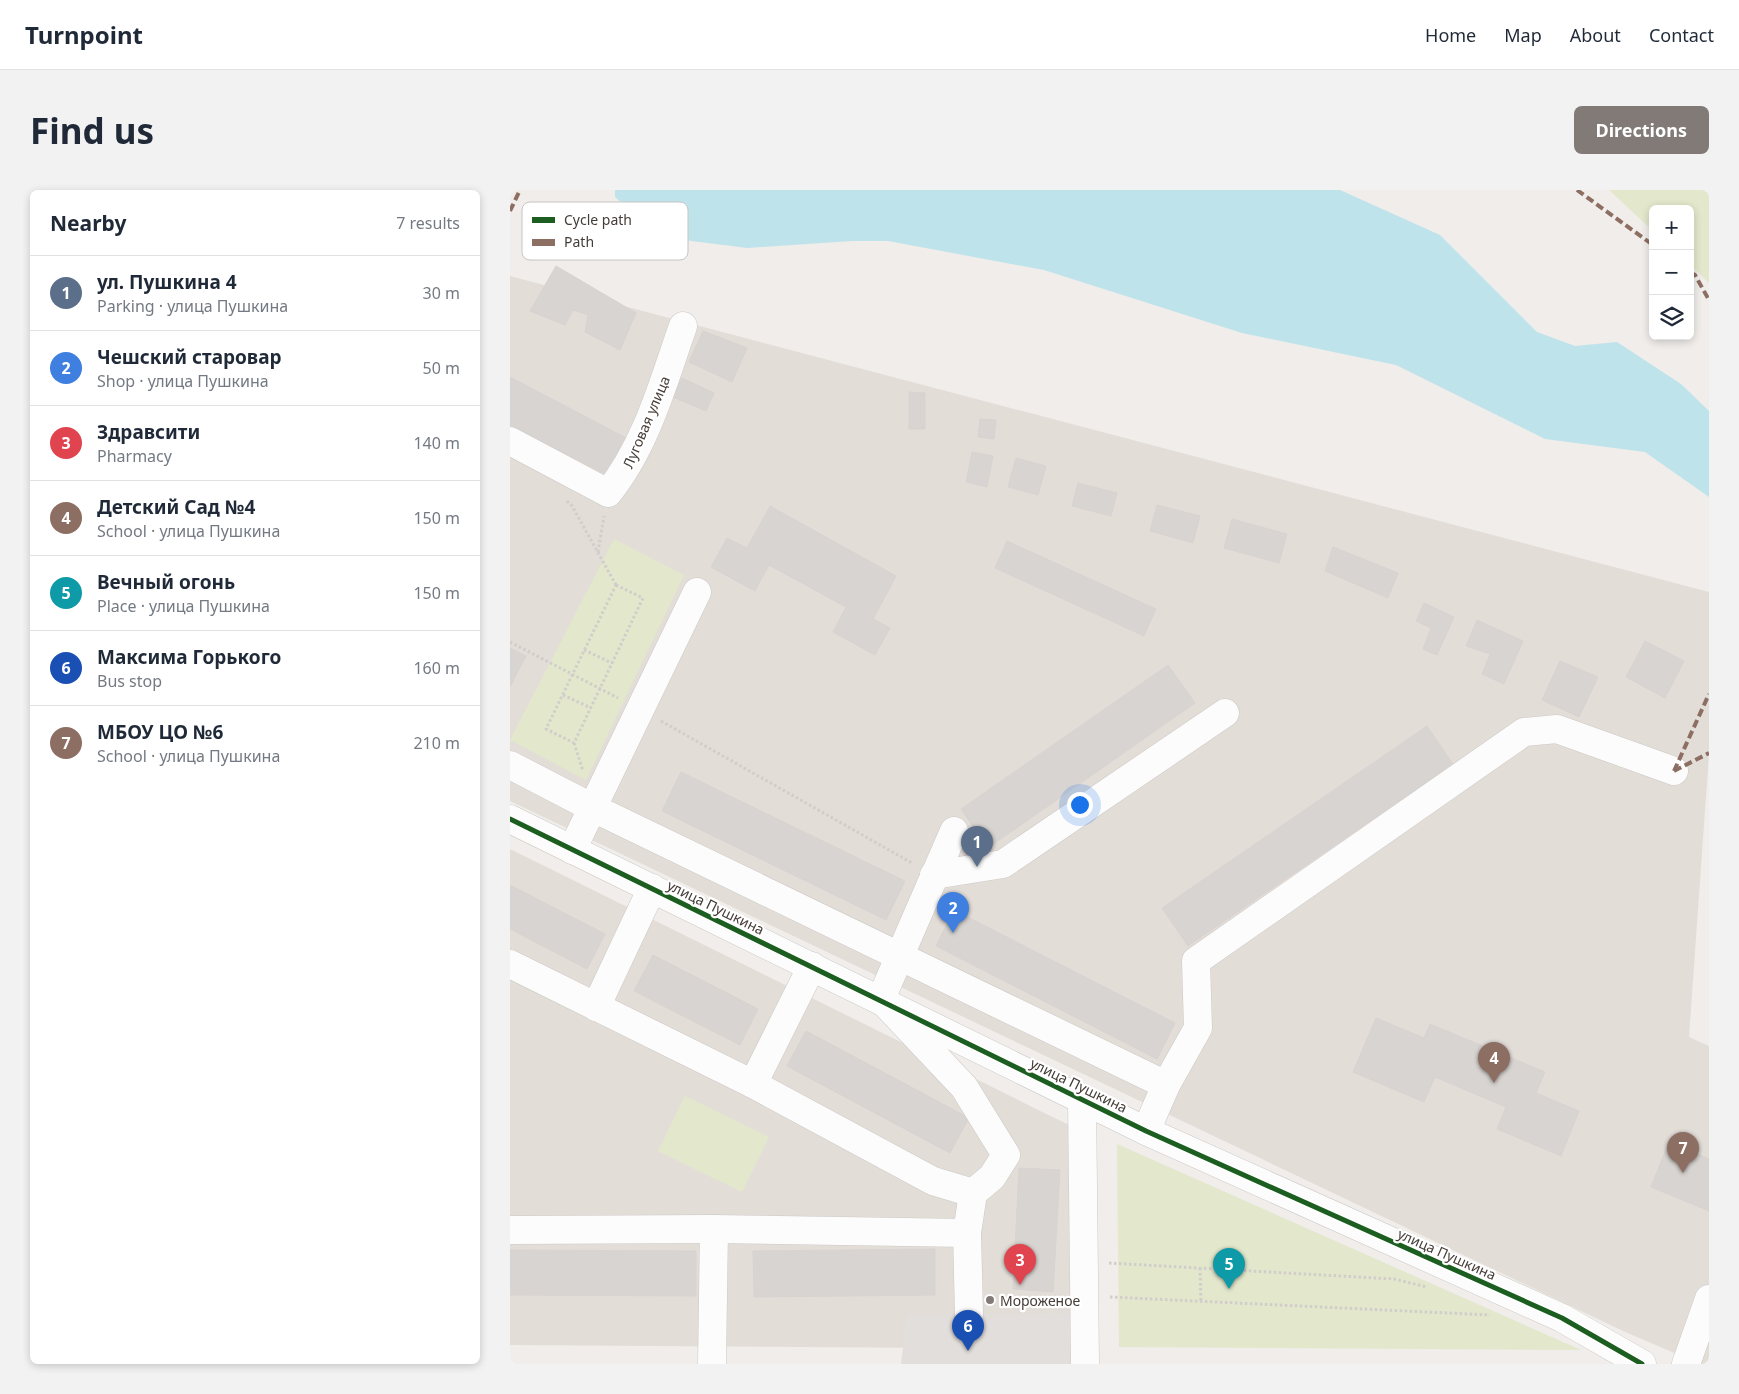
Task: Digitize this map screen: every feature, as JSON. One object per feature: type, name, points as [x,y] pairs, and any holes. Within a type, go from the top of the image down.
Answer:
[{"type":"street","name":"Луговая улица","points":[[608,493],[624,474],[650,418],[683,326]]},
{"type":"street","points":[[510,441],[608,493]]},
{"type":"street","points":[[572,850],[697,592]]},
{"type":"street","points":[[934,875],[1003,864],[1225,713]]},
{"type":"street","points":[[1146,1130],[1166,1085],[1198,1028],[1196,961],[1524,732],[1558,729],[1674,771]]},
{"type":"street","points":[[510,765],[593,808],[1166,1085]]},
{"type":"street","name":"улица Пушкина","points":[[510,819],[880,999],[1082,1100],[1562,1318],[1642,1364]]},
{"type":"street","points":[[954,831],[880,999],[964,1087],[1006,1155],[992,1176],[973,1193],[967,1233],[969,1314]]},
{"type":"street","points":[[596,1006],[652,888]]},
{"type":"street","points":[[510,964],[753,1084],[933,1181],[973,1193]]},
{"type":"street","points":[[753,1084],[812,966]]},
{"type":"street","points":[[1082,1100],[1084,1364]]},
{"type":"street","points":[[510,1230],[714,1229],[967,1233]]},
{"type":"street","points":[[712,1364],[714,1229]]},
{"type":"street","points":[[1686,1364],[1709,1299]]},
{"type":"path","points":[[598,552],[608,493]]},
{"type":"path","points":[[566,499],[572,506],[616,585],[643,598],[574,743],[546,730],[616,585]]},
{"type":"path","points":[[510,642],[640,709],[934,875]]},
{"type":"path","points":[[584,650],[612,664]]},
{"type":"path","points":[[563,695],[590,708]]},
{"type":"path","points":[[1084,1261],[1394,1279],[1431,1288]]},
{"type":"path","points":[[1200,1268],[1201,1302]]},
{"type":"path","points":[[1084,1295],[1494,1315]]},
{"type":"shaded area","points":[[510,276],[1709,592],[1709,754],[1689,1037],[1709,1046],[1709,1364],[1700,1364],[1623,1331],[510,801]]},
{"type":"shaded area","points":[[510,849],[1077,1129],[1080,1349],[510,1345]]},
{"type":"shaded area","points":[[1084,1313],[1085,1364],[901,1364],[907,1315]]},
{"type":"green space","points":[[1609,190],[1709,190],[1709,283],[1694,269],[1694,205],[1649,205],[1649,227]]},
{"type":"green space","points":[[614,539],[684,575],[586,780],[510,740]]},
{"type":"green space","points":[[685,1096],[769,1137],[742,1192],[658,1151]]},
{"type":"green space","points":[[1117,1144],[1581,1350],[1119,1347]]},
{"type":"water","points":[[615,190],[1340,190],[1440,235],[1537,332],[1575,346],[1617,342],[1681,384],[1709,411],[1709,497],[1645,452],[1545,439],[1396,365],[1242,333],[1044,270],[888,241],[852,241],[747,248],[688,241],[688,202],[621,202],[615,197]]},
{"type":"building","points":[[556,266],[636,313],[620,350],[585,332],[588,315],[573,310],[565,325],[530,311]]},
{"type":"building","points":[[703,331],[747,348],[732,382],[689,362]]},
{"type":"building","points":[[510,377],[632,441],[613,478],[510,425]]},
{"type":"building","points":[[682,378],[714,393],[706,411],[673,397]]},
{"type":"building","points":[[909,392],[925,393],[925,429],[909,429]]},
{"type":"building","points":[[980,419],[996,420],[994,439],[978,437]]},
{"type":"building","points":[[972,452],[993,456],[987,487],[966,482]]},
{"type":"building","points":[[1016,458],[1046,466],[1038,495],[1008,487]]},
{"type":"building","points":[[1078,483],[1117,493],[1111,516],[1072,506]]},
{"type":"building","points":[[1157,505],[1200,516],[1193,543],[1150,531]]},
{"type":"building","points":[[770,506],[896,576],[873,619],[890,628],[875,655],[833,632],[846,607],[769,565],[755,591],[711,567],[727,538],[747,548]]},
{"type":"building","points":[[1232,519],[1287,534],[1279,563],[1224,548]]},
{"type":"building","points":[[1007,541],[1156,609],[1144,636],[995,568]]},
{"type":"building","points":[[1333,547],[1398,573],[1388,598],[1325,571]]},
{"type":"building","points":[[1424,603],[1454,617],[1437,655],[1423,649],[1431,628],[1416,621]]},
{"type":"building","points":[[1477,620],[1523,641],[1504,684],[1482,674],[1490,654],[1466,646]]},
{"type":"building","points":[[1645,641],[1684,661],[1665,698],[1626,677]]},
{"type":"building","points":[[510,648],[526,656],[510,687]]},
{"type":"building","points":[[1560,661],[1598,677],[1579,717],[1542,700]]},
{"type":"building","points":[[1168,665],[1195,703],[988,848],[961,809]]},
{"type":"building","points":[[1427,726],[1453,764],[1188,946],[1162,908]]},
{"type":"building","points":[[681,772],[905,881],[886,920],[662,811]]},
{"type":"building","points":[[510,885],[605,934],[587,969],[510,929]]},
{"type":"building","points":[[954,910],[1175,1023],[1157,1059],[936,946]]},
{"type":"building","points":[[653,955],[758,1009],[740,1045],[634,991]]},
{"type":"building","points":[[1376,1018],[1424,1038],[1430,1024],[1545,1072],[1536,1093],[1579,1111],[1561,1156],[1497,1129],[1506,1107],[1435,1077],[1424,1102],[1353,1072]]},
{"type":"building","points":[[806,1031],[969,1118],[950,1153],[787,1066]]},
{"type":"building","points":[[1669,1142],[1709,1159],[1709,1211],[1651,1187]]},
{"type":"building","points":[[1019,1168],[1060,1170],[1053,1292],[1013,1289]]},
{"type":"building","points":[[935,1249],[935,1295],[754,1297],[753,1251]]},
{"type":"building","points":[[510,1250],[696,1251],[696,1296],[510,1295]]},
{"type":"marked path","points":[[510,211],[520,190]]},
{"type":"marked path","points":[[1577,190],[1649,242]]},
{"type":"marked path","points":[[1694,274],[1709,300]]},
{"type":"marked path","points":[[1674,771],[1709,694]]},
{"type":"marked path","points":[[1674,771],[1709,753]]},
{"type":"cycle path","points":[[510,819],[1146,1131],[1562,1318],[1642,1364]]},
{"type":"place","name":"ул. Пушкина 4","points":[[977,867]]},
{"type":"place","name":"Чешский старовар","points":[[953,933]]},
{"type":"place","name":"Детский Сад №4","points":[[1494,1083]]},
{"type":"place","name":"МБОУ ЦО №6","points":[[1683,1173]]},
{"type":"place","name":"Здравсити","points":[[1020,1285]]},
{"type":"place","name":"Вечный огонь","points":[[1229,1289]]},
{"type":"place","name":"Мороженое","points":[[990,1300]]},
{"type":"place","name":"Максима Горького","points":[[968,1351]]}]
